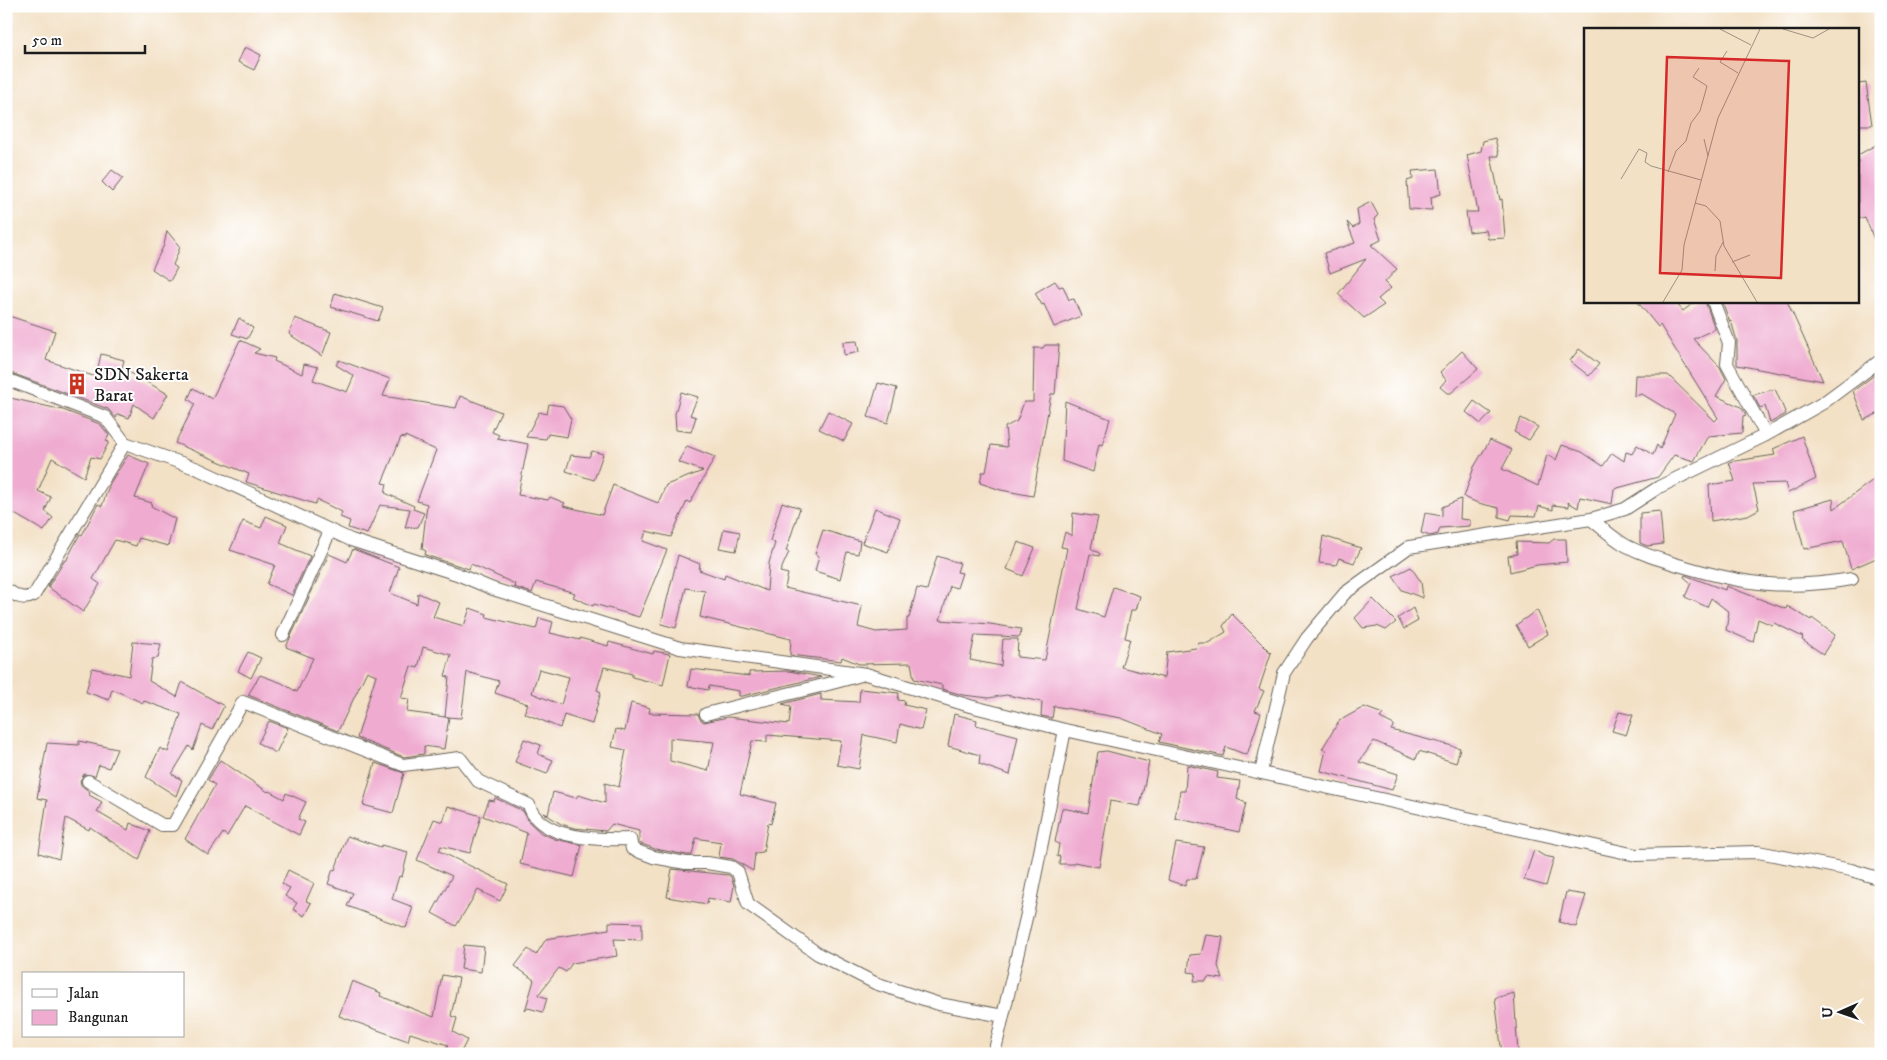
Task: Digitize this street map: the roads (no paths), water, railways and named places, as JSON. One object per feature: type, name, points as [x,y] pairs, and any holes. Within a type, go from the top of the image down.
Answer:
[{"type":"street","points":[[1713,302],[1729,343],[1727,364],[1766,435]]},
{"type":"street","points":[[1261,772],[1284,673],[1307,638],[1345,593],[1409,547],[1591,519],[1625,509],[1658,487],[1766,435],[1823,403],[1881,360]]},
{"type":"street","points":[[6,379],[105,417],[125,443],[198,469],[351,540],[458,574],[493,589],[680,648],[866,674],[970,706],[1065,730],[1499,825],[1554,835],[1636,855],[1758,852],[1851,870],[1881,879]]},
{"type":"street","points":[[6,589],[18,598],[28,598],[34,595],[125,443]]},
{"type":"street","points":[[1591,519],[1622,544],[1640,553],[1716,576],[1758,584],[1787,586],[1811,586],[1852,579]]},
{"type":"street","points":[[283,636],[330,531]]},
{"type":"street","points":[[706,714],[759,700],[813,689],[866,674]]},
{"type":"street","points":[[88,781],[162,825],[173,825],[244,702],[403,765],[460,758],[478,781],[529,805],[532,814],[550,827],[568,835],[602,840],[630,839],[632,849],[653,857],[686,863],[707,863],[731,867],[738,872],[748,904],[818,954],[875,983],[939,1004],[1003,1016]]},
{"type":"street","points":[[994,1054],[1030,901],[1065,730]]},
{"type":"place","name":"SDN Sakerta Barat","points":[[77,384]]}]
